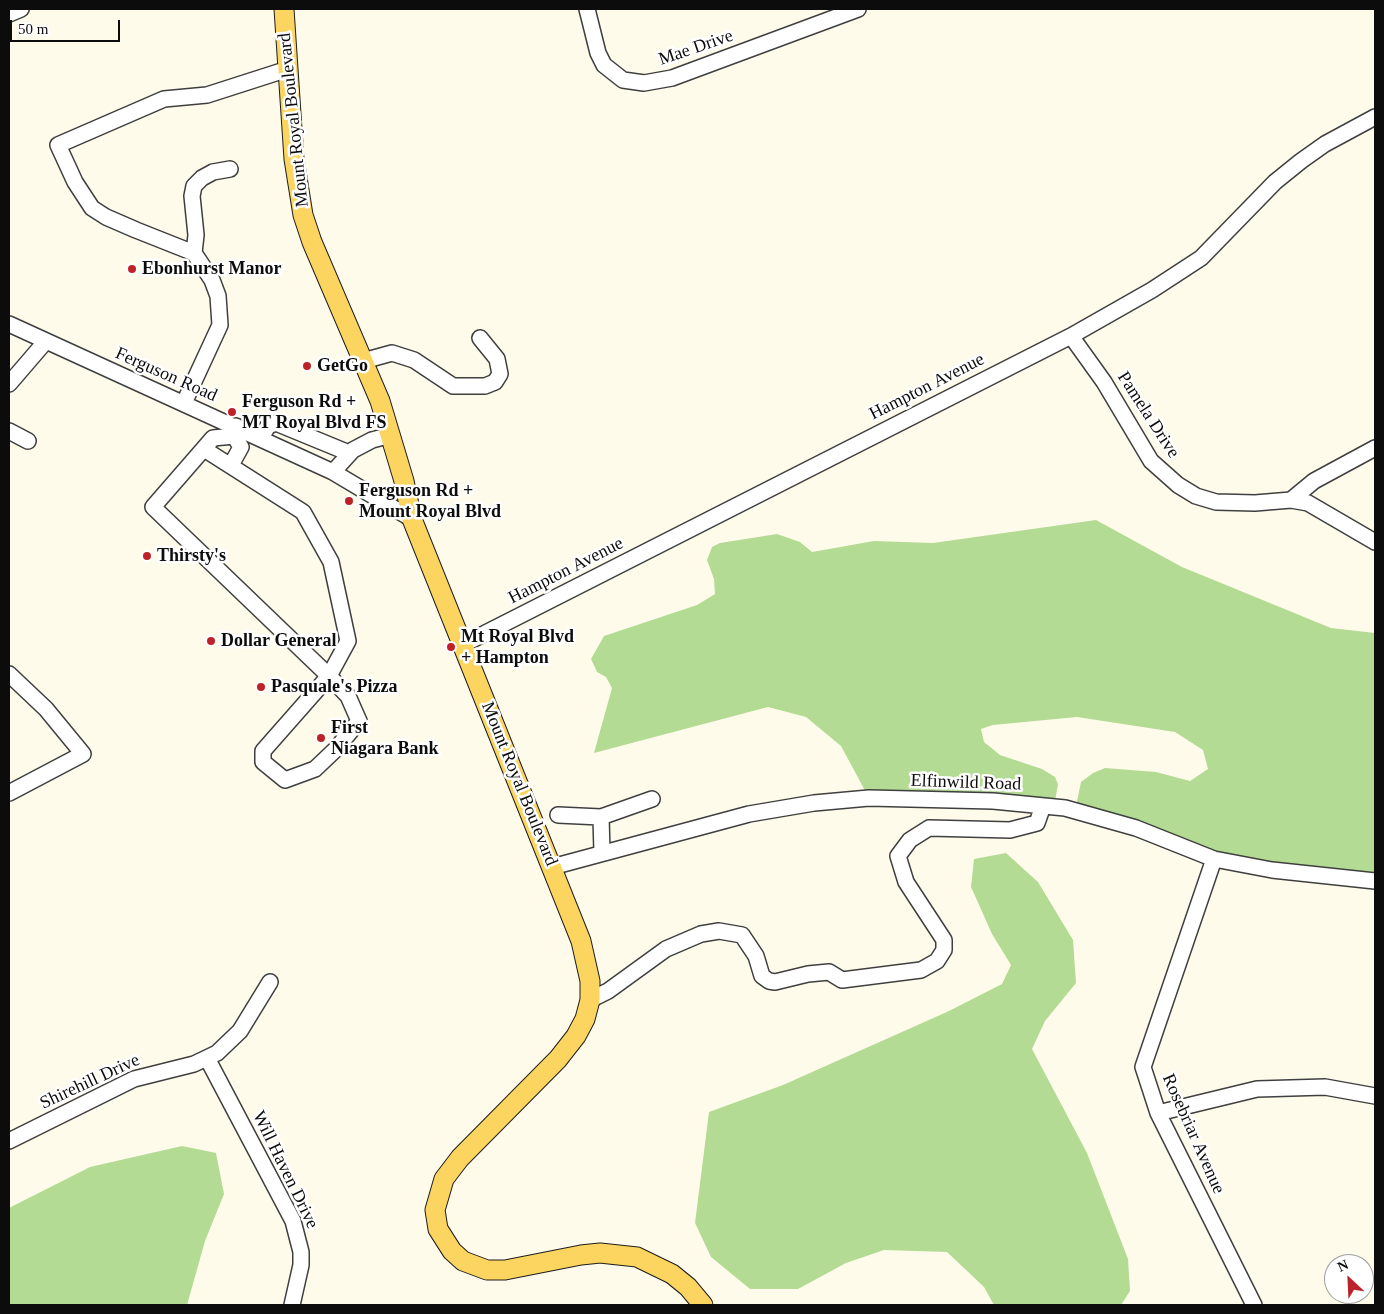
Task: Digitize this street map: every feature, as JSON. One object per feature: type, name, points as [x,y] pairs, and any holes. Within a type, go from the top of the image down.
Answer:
[{"type":"main road","name":"Mount Royal Boulevard","points":[[284,9],[294,159],[303,215],[312,242],[363,361],[391,435],[412,518],[464,644],[581,941],[590,981],[590,1000],[585,1019],[576,1036],[558,1058],[460,1158],[444,1179],[438,1192],[435,1210],[438,1229],[452,1251],[463,1261],[488,1270],[505,1270],[590,1254],[637,1257],[672,1274],[688,1287],[703,1305]]},
{"type":"street","points":[[9,14],[21,9]]},
{"type":"street","name":"Mae Drive","points":[[587,9],[598,53],[604,65],[623,80],[644,83],[672,78],[858,9]]},
{"type":"street","points":[[184,403],[215,337],[220,317],[218,296],[212,280],[194,253],[106,217],[92,208],[75,182],[58,145],[164,99],[207,95],[288,69]]},
{"type":"street","name":"Hampton Avenue","points":[[464,644],[1071,336],[1180,273],[1219,242],[1276,182],[1301,161],[1325,144],[1375,117]]},
{"type":"street","points":[[194,253],[196,234],[192,196],[194,186],[202,178],[213,172],[230,169]]},
{"type":"street","name":"Ferguson Road","points":[[9,324],[184,403],[235,431],[261,438],[333,472],[412,518]]},
{"type":"street","name":"Pamela Drive","points":[[1071,336],[1104,382],[1151,461],[1178,485],[1196,496],[1216,502],[1234,504],[1291,500],[1308,503],[1375,542]]},
{"type":"street","points":[[363,361],[392,353],[414,360],[453,386],[485,386],[495,382],[500,374],[497,359],[480,338]]},
{"type":"street","points":[[9,384],[46,341]]},
{"type":"street","points":[[261,438],[268,426],[276,423],[349,453]]},
{"type":"street","points":[[9,430],[28,441]]},
{"type":"street","points":[[204,448],[231,466],[303,512],[331,562],[348,641],[329,676],[263,750],[263,762],[285,780],[315,769],[336,749],[359,721],[348,696],[329,676],[153,507],[204,448],[213,438],[235,431],[241,447],[231,466]]},
{"type":"street","points":[[333,472],[349,453],[372,440],[391,435]]},
{"type":"street","points":[[1291,500],[1314,481],[1375,448]]},
{"type":"street","points":[[9,674],[46,709],[83,754],[9,793]]},
{"type":"street","name":"Elfinwild Road","points":[[552,867],[749,814],[814,803],[869,798],[993,801],[1065,808],[1136,828],[1214,859],[1272,870],[1375,881]]},
{"type":"street","points":[[558,815],[601,817],[652,799]]},
{"type":"street","points":[[590,1000],[608,991],[654,956],[673,945],[702,934],[719,931],[742,935],[756,956],[762,976],[769,981],[776,982],[808,974],[829,972],[842,980],[921,970],[937,962],[944,950],[944,940],[906,882],[898,856],[910,840],[929,828],[1010,830],[1037,823],[1043,806]]},
{"type":"street","points":[[601,817],[602,853]]},
{"type":"street","name":"Rosebriar Avenue","points":[[1214,859],[1143,1066],[1158,1113],[1254,1305]]},
{"type":"street","name":"Shirehill Drive","points":[[9,1141],[134,1079],[194,1064],[226,1046],[240,1031],[270,982]]},
{"type":"street","name":"Will Haven Drive","points":[[206,1058],[293,1221],[301,1252],[301,1265],[292,1305]]},
{"type":"street","points":[[1158,1113],[1257,1088],[1325,1087],[1375,1096]]},
{"type":"green space","points":[[1096,520],[1182,567],[1331,628],[1375,633],[1375,881],[1272,870],[1075,811],[1081,782],[1093,773],[1105,768],[1156,772],[1190,781],[1208,769],[1203,750],[1175,732],[1077,717],[993,725],[981,729],[984,742],[1000,755],[1042,769],[1055,777],[1058,784],[1054,807],[869,798],[841,746],[806,717],[768,707],[594,753],[612,688],[606,677],[597,672],[591,659],[604,636],[697,605],[715,594],[714,579],[707,560],[712,547],[720,543],[777,534],[800,542],[812,552],[874,541],[933,543]]},
{"type":"green space","points":[[1006,853],[1038,882],[1073,940],[1076,983],[1045,1021],[1032,1049],[1087,1153],[1128,1259],[1130,1291],[1121,1305],[994,1305],[984,1287],[947,1252],[884,1250],[846,1263],[798,1289],[750,1289],[711,1257],[695,1223],[709,1112],[783,1085],[949,1011],[1002,984],[1011,965],[992,934],[971,887],[974,859]]},
{"type":"green space","points":[[182,1146],[216,1153],[224,1194],[205,1241],[187,1305],[9,1305],[9,1208],[90,1167]]},
{"type":"place","name":"Ebonhurst Manor","points":[[132,269]]},
{"type":"place","name":"GetGo","points":[[307,366]]},
{"type":"place","name":"Ferguson Rd + MT Royal Blvd FS","points":[[232,412]]},
{"type":"place","name":"Ferguson Rd + Mount Royal Blvd","points":[[349,501]]},
{"type":"place","name":"Thirsty's","points":[[147,556]]},
{"type":"place","name":"Dollar General","points":[[211,641]]},
{"type":"place","name":"Mt Royal Blvd + Hampton","points":[[451,647]]},
{"type":"place","name":"Pasquale's Pizza","points":[[261,687]]},
{"type":"place","name":"First Niagara Bank","points":[[321,738]]}]
